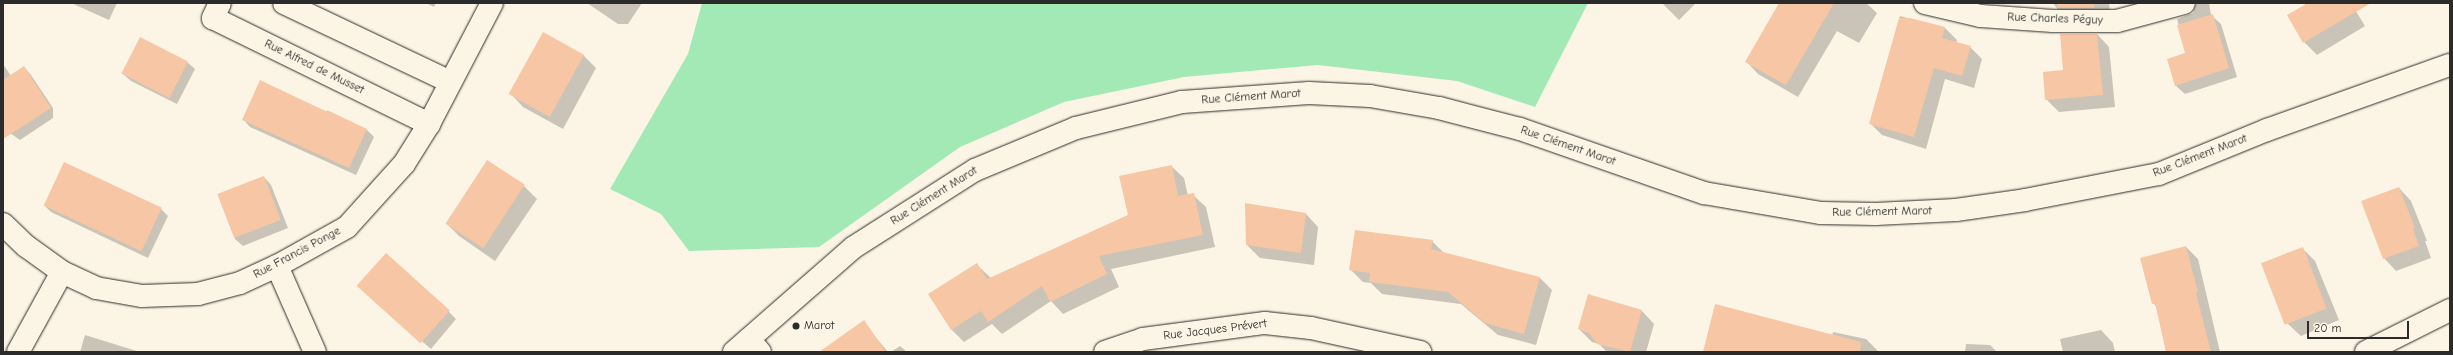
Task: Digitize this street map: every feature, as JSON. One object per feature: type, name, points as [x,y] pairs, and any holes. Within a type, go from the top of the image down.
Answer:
[{"type":"street","name":"Rue Alfred de Musset","points":[[220,3],[213,18],[429,124]]},
{"type":"street","points":[[284,3],[450,82]]},
{"type":"street","name":"Rue Francis Ponge","points":[[3,224],[26,246],[62,272],[96,288],[150,295],[198,294],[240,283],[277,266],[347,227],[404,164],[429,124],[492,3]]},
{"type":"street","name":"Rue Charles Péguy","points":[[1925,3],[1981,9],[2053,21],[2116,21],[2184,3]]},
{"type":"street","name":"Rue Clément Marot","points":[[748,348],[854,247],[975,170],[1076,128],[1182,102],[1309,93],[1370,96],[1439,108],[1520,129],[1704,193],[1821,213],[1876,214],[1956,210],[2025,200],[2159,174],[2267,130],[2450,65]]},
{"type":"street","points":[[277,266],[315,352]]},
{"type":"street","points":[[18,352],[62,272]]},
{"type":"street","points":[[2366,352],[2450,310]]},
{"type":"street","name":"Rue Jacques Prévert","points":[[1105,352],[1143,339],[1265,323],[1311,328],[1420,352]]},
{"type":"green space","points":[[702,3],[1588,3],[1535,107],[1457,81],[1318,65],[1184,77],[1064,102],[960,147],[819,247],[689,251],[661,214],[610,189],[688,54]]},
{"type":"building","points":[[1779,3],[1834,3],[1786,85],[1745,62]]},
{"type":"building","points":[[2057,3],[2094,3],[2094,8],[2057,8]]},
{"type":"building","points":[[2308,3],[2371,3],[2303,43],[2287,15]]},
{"type":"building","points":[[2213,14],[2229,68],[2175,86],[2167,59],[2185,53],[2177,25]]},
{"type":"building","points":[[1899,18],[1910,18],[1945,27],[1942,38],[1971,46],[1962,76],[1934,68],[1914,137],[1869,124]]},
{"type":"building","points":[[543,32],[584,55],[550,117],[509,94]]},
{"type":"building","points":[[2060,34],[2097,34],[2103,95],[2045,100],[2043,72],[2063,70]]},
{"type":"building","points":[[140,37],[188,62],[170,98],[121,74]]},
{"type":"building","points":[[24,66],[51,108],[3,139],[3,80]]},
{"type":"building","points":[[260,80],[367,129],[349,168],[242,120]]},
{"type":"building","points":[[487,160],[525,185],[483,248],[446,224]]},
{"type":"building","points":[[64,162],[162,208],[142,251],[44,206]]},
{"type":"building","points":[[1172,165],[1178,196],[1194,193],[1203,235],[1099,256],[1107,274],[1050,302],[1042,286],[988,322],[981,311],[951,330],[928,294],[977,263],[987,279],[1128,215],[1119,176]]},
{"type":"building","points":[[264,176],[281,220],[234,238],[217,194]]},
{"type":"building","points":[[2399,187],[2415,228],[2413,229],[2419,246],[2383,259],[2361,201]]},
{"type":"building","points":[[1245,203],[1306,213],[1301,253],[1246,245]]},
{"type":"building","points":[[1355,230],[1433,240],[1431,249],[1540,277],[1524,334],[1485,323],[1448,292],[1369,282],[1370,273],[1349,270]]},
{"type":"building","points":[[2186,246],[2211,352],[2166,352],[2155,303],[2152,304],[2140,258]]},
{"type":"building","points":[[2303,247],[2327,309],[2285,325],[2261,263]]},
{"type":"building","points":[[386,253],[450,311],[420,343],[357,286]]},
{"type":"building","points":[[1588,294],[1642,310],[1630,352],[1597,344],[1589,333],[1578,329]]},
{"type":"building","points":[[1715,304],[1861,342],[1860,352],[1703,352]]},
{"type":"building","points":[[864,320],[886,352],[819,352]]},
{"type":"place","name":"Marot","points":[[796,326]]}]
